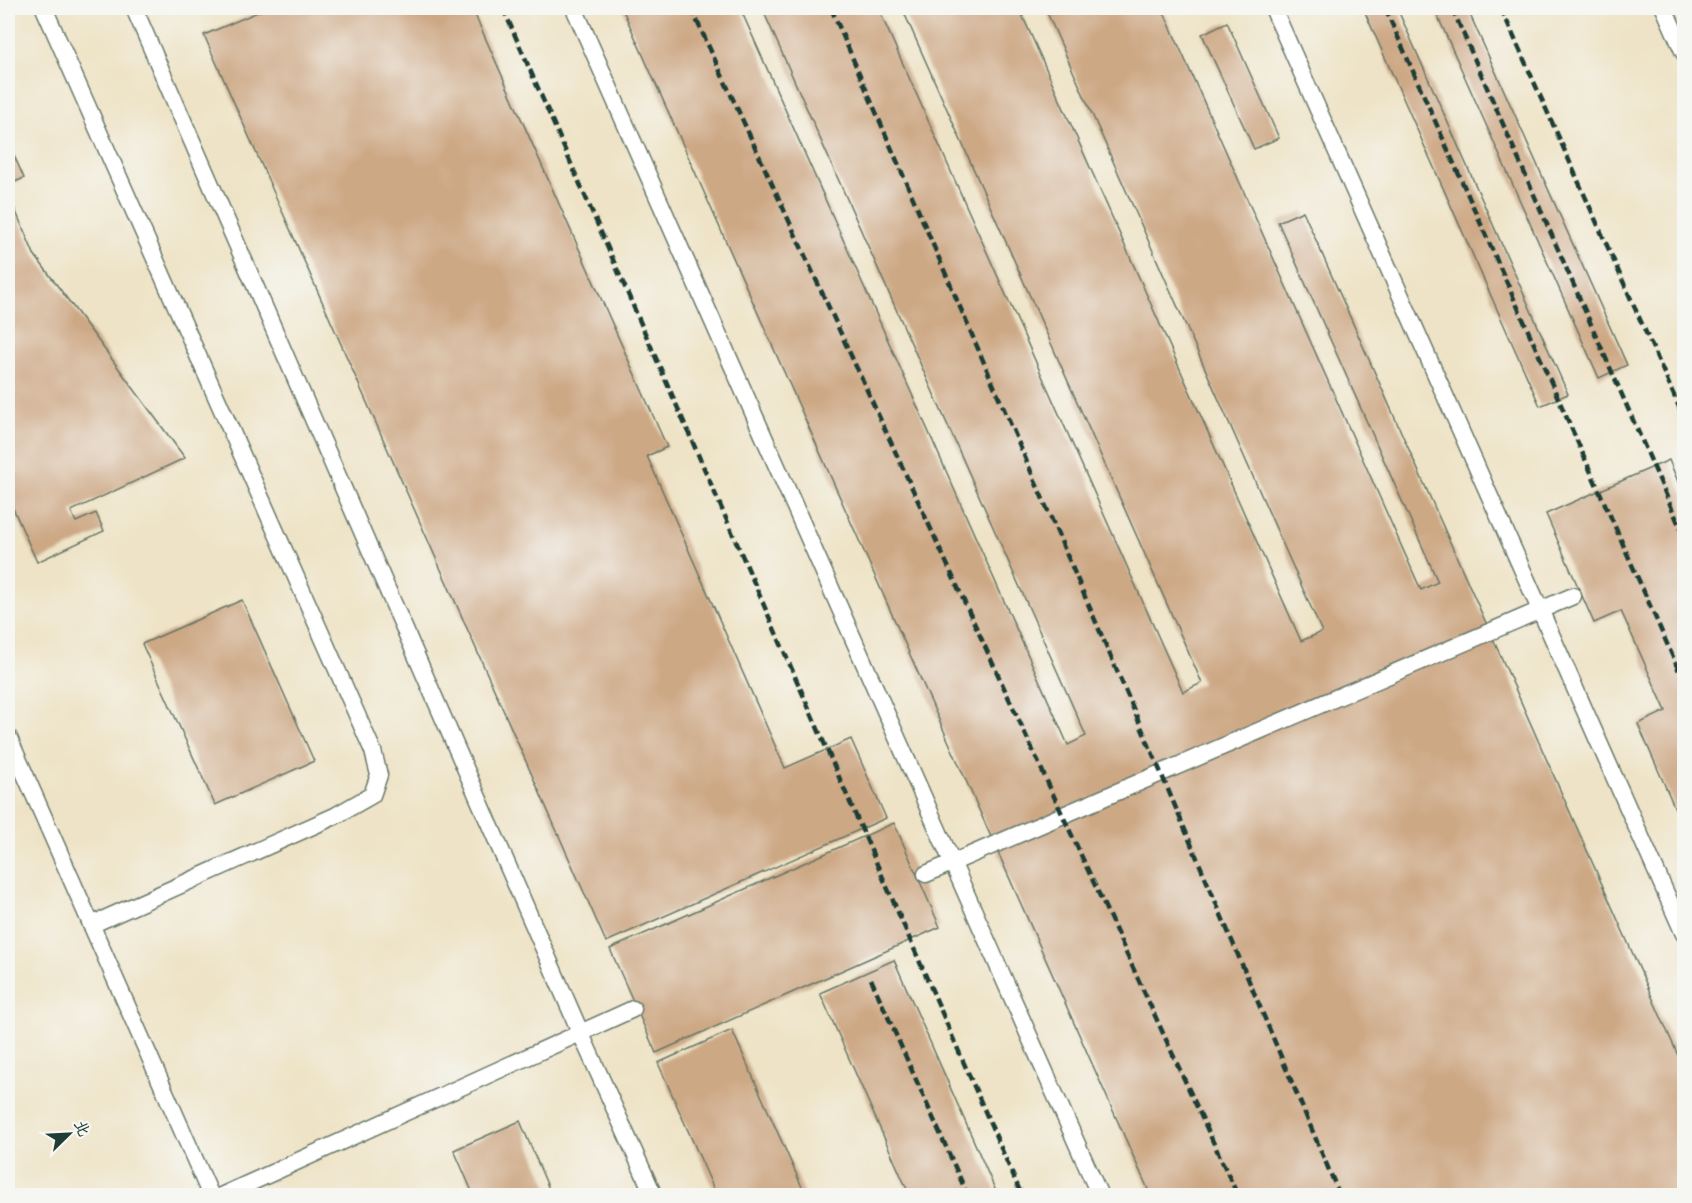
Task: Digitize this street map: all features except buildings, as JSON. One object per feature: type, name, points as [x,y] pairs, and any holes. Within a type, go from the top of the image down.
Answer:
[{"type":"lane","points":[[44,8],[373,751],[379,775],[372,795],[335,816],[91,925]]},
{"type":"lane","points":[[134,8],[581,1034],[654,1196]]},
{"type":"lane","points":[[574,8],[1100,1196]]},
{"type":"lane","points":[[1273,8],[1684,934]]},
{"type":"lane","points":[[1664,8],[1684,53]]},
{"type":"lane","points":[[926,874],[1573,596]]},
{"type":"lane","points":[[8,736],[211,1196]]},
{"type":"lane","points":[[221,1196],[633,1009]]},
{"type":"railway","points":[[503,8],[1022,1196]]},
{"type":"railway","points":[[691,8],[1238,1196]]},
{"type":"railway","points":[[831,8],[1161,773],[1340,1196]]},
{"type":"railway","points":[[1385,8],[1684,682]]},
{"type":"railway","points":[[1452,8],[1684,536]]},
{"type":"railway","points":[[1501,8],[1684,418]]},
{"type":"railway","points":[[871,979],[968,1196]]}]
